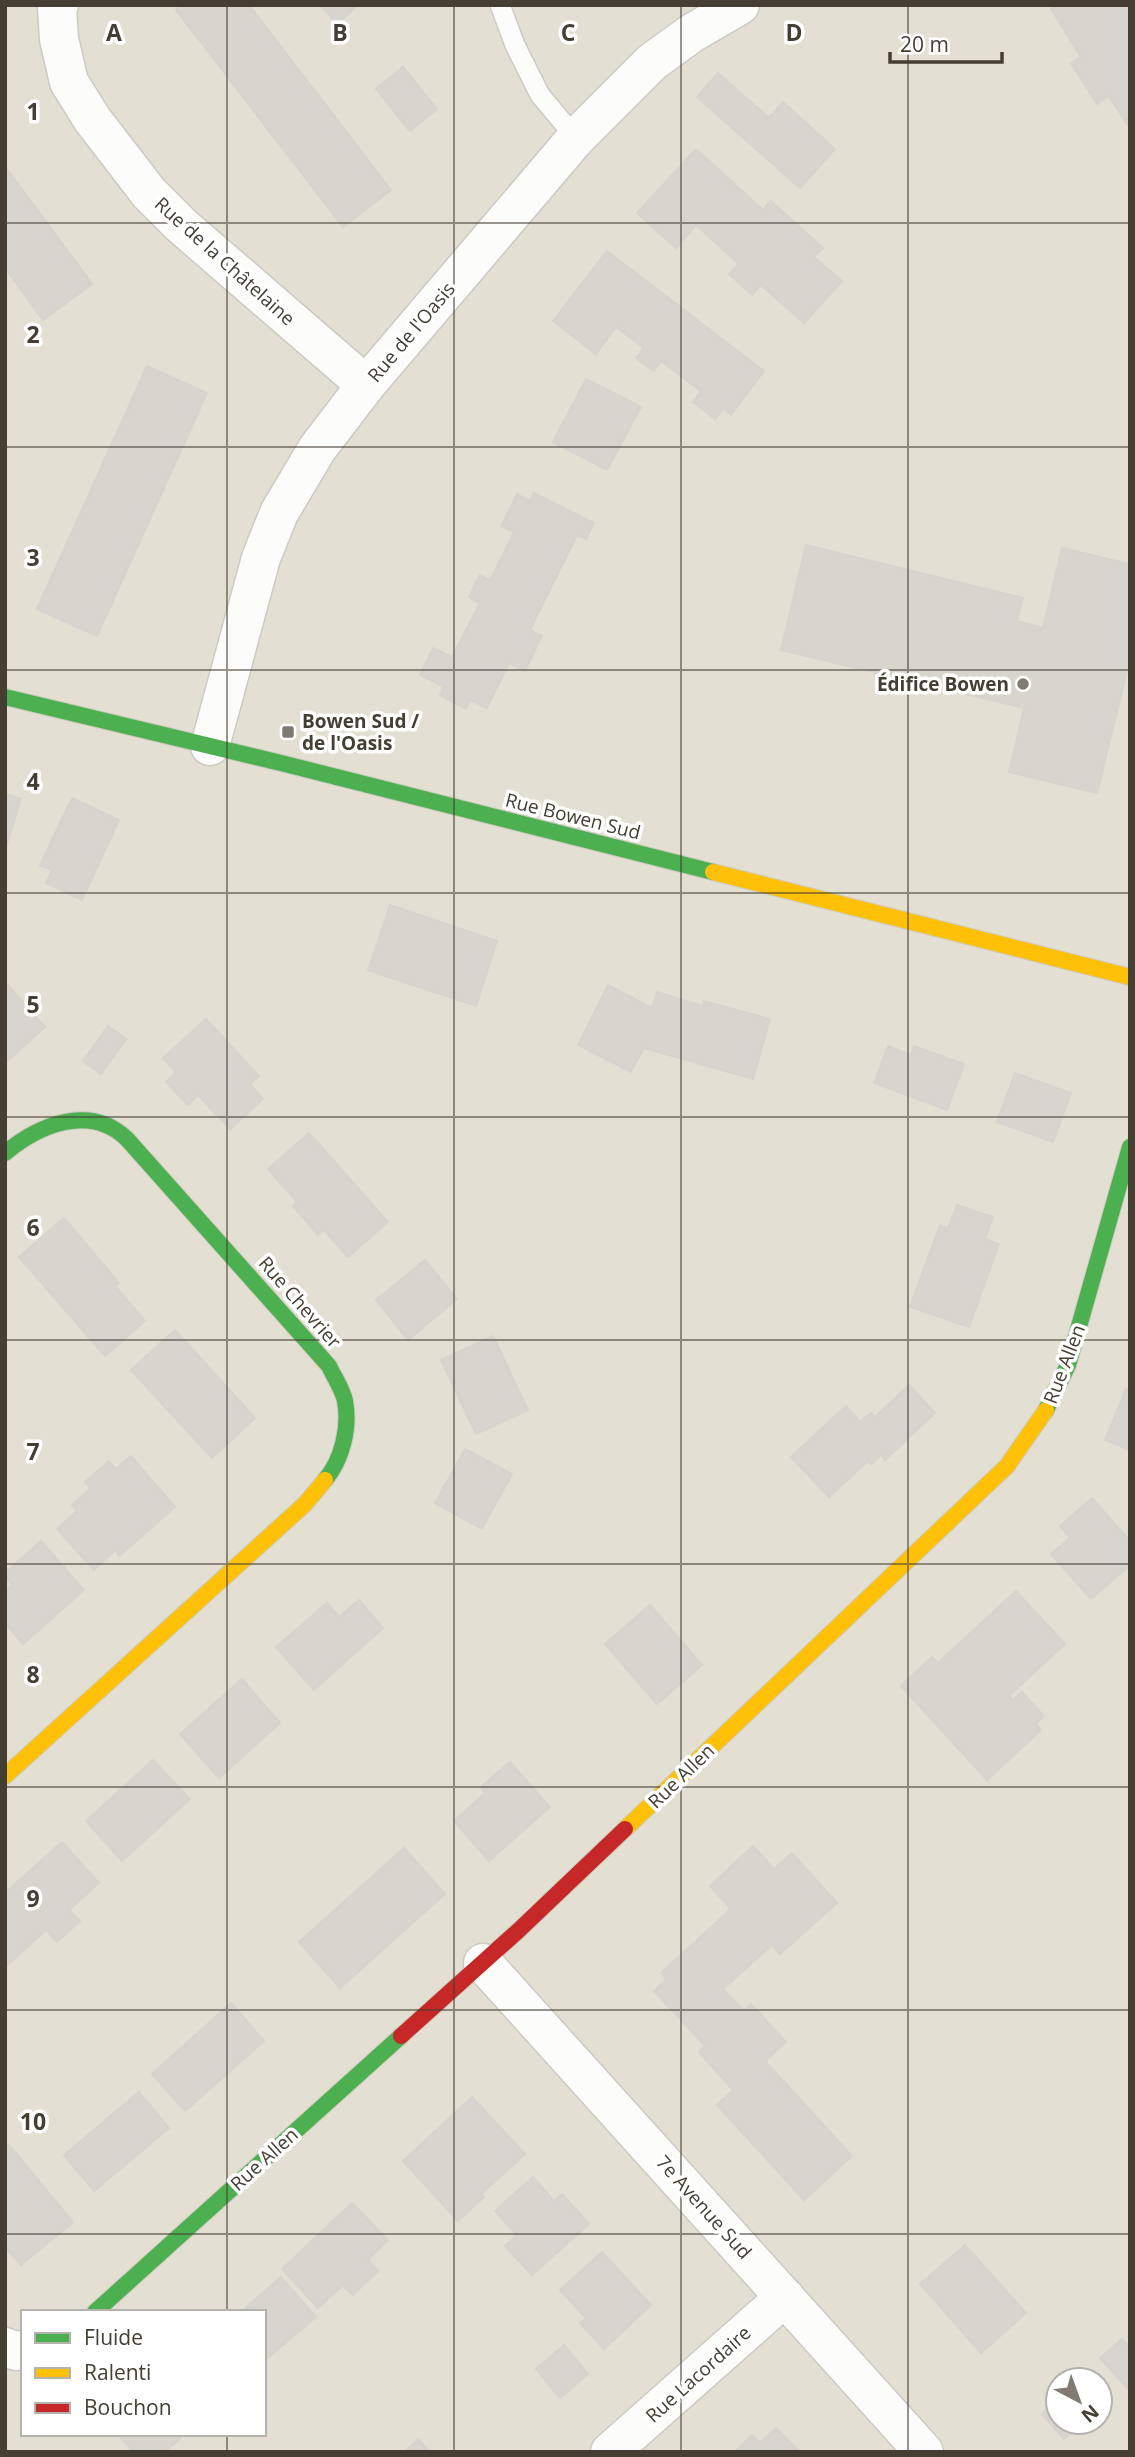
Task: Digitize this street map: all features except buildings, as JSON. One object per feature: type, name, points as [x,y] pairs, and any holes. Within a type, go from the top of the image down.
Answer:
[{"type":"street","name":"Rue de l'Oasis","points":[[210,746],[261,558],[279,513],[317,449],[366,384],[576,138],[652,62],[692,33],[740,5]]},
{"type":"street","name":"Rue de la Châtelaine","points":[[56,6],[59,39],[69,82],[92,119],[149,192],[181,225],[366,384]]},
{"type":"street","name":"Rue Bowen Sud","points":[[5,697],[1130,977]]},
{"type":"street","name":"Rue Chevrier","points":[[5,1153],[22,1138],[52,1122],[86,1120],[113,1127],[136,1148],[329,1366],[345,1401],[345,1437],[334,1469],[305,1504],[5,1776]]},
{"type":"street","name":"Rue Allen","points":[[96,2310],[483,1963],[1007,1466],[1045,1413],[1068,1365],[1130,1147]]},
{"type":"street","name":"7e Avenue Sud","points":[[483,1963],[924,2452]]},
{"type":"street","name":"Rue Lacordaire","points":[[610,2452],[785,2297]]},
{"type":"lane","points":[[500,5],[515,45],[540,95],[576,138]]},
{"type":"shaded area","points":[[5,5],[1130,5],[1130,2452],[5,2452]]},
{"type":"traffic: fast","points":[[5,697],[285,764],[713,872]]},
{"type":"traffic: fast","points":[[5,1153],[33,1134],[49,1127],[81,1120],[113,1128],[127,1139],[329,1366],[344,1397],[346,1422],[340,1453],[325,1480]]},
{"type":"traffic: fast","points":[[1046,1410],[1068,1365],[1130,1147]]},
{"type":"traffic: fast","points":[[97,2310],[401,2036]]},
{"type":"traffic: slow","points":[[713,872],[1130,977]]},
{"type":"traffic: slow","points":[[625,1829],[1007,1466],[1046,1410]]},
{"type":"traffic: slow","points":[[5,1776],[305,1504],[325,1480]]},
{"type":"traffic: jam","points":[[401,2036],[519,1930],[625,1829]]},
{"type":"place","name":"Édifice Bowen","points":[[1023,684]]},
{"type":"place","name":"Bowen Sud / de l'Oasis","points":[[288,732]]}]
